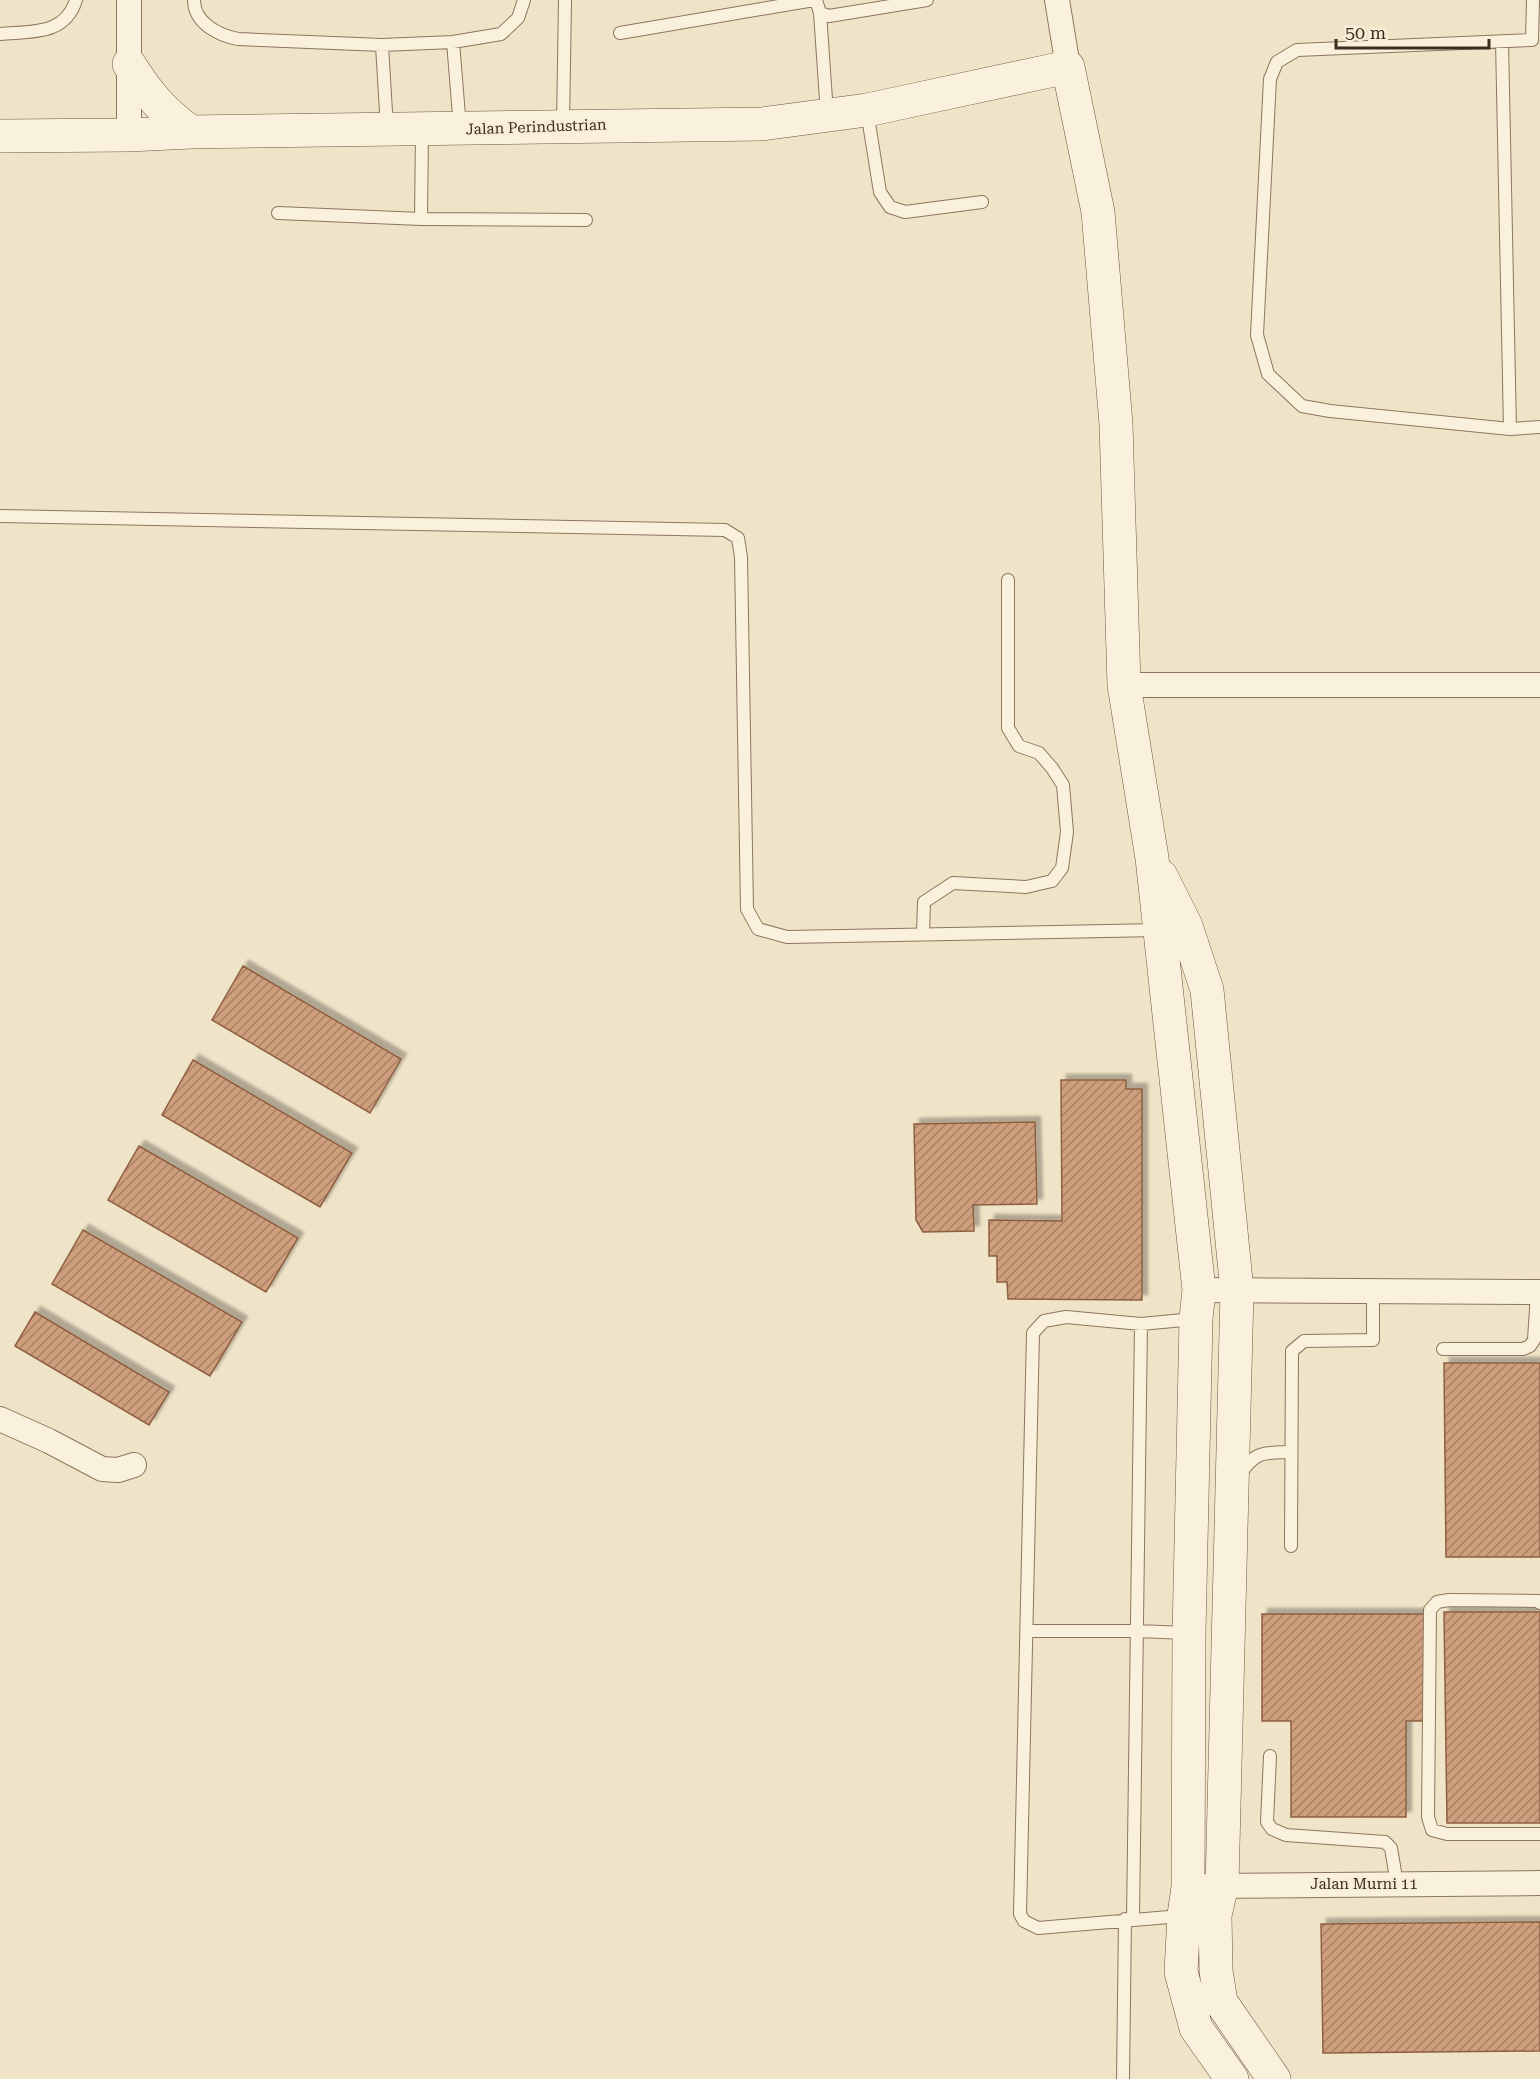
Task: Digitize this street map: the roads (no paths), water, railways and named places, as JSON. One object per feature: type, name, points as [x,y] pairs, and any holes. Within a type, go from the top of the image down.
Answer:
[{"type":"main road","points":[[129,64],[155,102],[191,132]]},
{"type":"main road","points":[[1068,67],[1098,212],[1116,424],[1124,685],[1152,858],[1172,928],[1197,1304],[1189,1633],[1202,1905],[1221,2002],[1274,2079]]},
{"type":"main road","name":"Jalan Perindustrian","points":[[0,136],[762,124],[867,110],[1068,67]]},
{"type":"main road","points":[[1172,928],[1207,990],[1238,1291],[1233,1489],[1202,1905],[1181,1972],[1196,2028],[1232,2079]]},
{"type":"street","points":[[129,0],[129,135]]},
{"type":"street","points":[[1057,0],[1068,67]]},
{"type":"street","points":[[1124,685],[1540,685]]},
{"type":"street","points":[[1197,1304],[1238,1291],[1539,1292]]},
{"type":"street","points":[[0,1419],[102,1469],[117,1470],[134,1466]]},
{"type":"street","name":"Jalan Murni 11","points":[[1202,1905],[1398,1884],[1540,1883]]},
{"type":"lane","points":[[0,34],[52,28],[68,16],[76,0]]},
{"type":"lane","points":[[194,0],[194,7],[205,25],[224,36],[238,39],[382,45],[453,42],[501,34],[518,18],[524,0]]},
{"type":"lane","points":[[563,126],[565,0]]},
{"type":"lane","points":[[620,33],[815,0],[820,13],[827,115]]},
{"type":"lane","points":[[820,13],[829,16],[927,0]]},
{"type":"lane","points":[[1533,0],[1536,40],[1297,50],[1277,62],[1270,79],[1257,335],[1269,374],[1302,406],[1330,411],[1510,429],[1540,427]]},
{"type":"lane","points":[[1502,41],[1510,429]]},
{"type":"lane","points":[[453,42],[460,129]]},
{"type":"lane","points":[[382,45],[387,130]]},
{"type":"lane","points":[[867,110],[880,192],[890,207],[905,212],[982,202]]},
{"type":"lane","points":[[421,219],[422,130]]},
{"type":"lane","points":[[278,213],[421,219],[586,220]]},
{"type":"lane","points":[[0,516],[725,530],[738,538],[741,557],[747,909],[759,929],[787,937],[1172,928]]},
{"type":"lane","points":[[924,934],[924,902],[953,883],[1026,887],[1052,881],[1062,868],[1067,832],[1062,785],[1052,768],[1039,753],[1019,746],[1008,728],[1008,580]]},
{"type":"lane","points":[[1291,1546],[1292,1350],[1304,1341],[1373,1340],[1373,1292]]},
{"type":"lane","points":[[1443,1349],[1523,1349],[1530,1346],[1534,1340],[1539,1292]]},
{"type":"lane","points":[[1197,1304],[1141,1324],[1066,1317],[1044,1321],[1034,1333],[1020,1914],[1024,1921],[1038,1928],[1129,1919],[1202,1905]]},
{"type":"lane","points":[[1123,2079],[1136,1630],[1141,1324]]},
{"type":"lane","points":[[1233,1489],[1248,1462],[1258,1453],[1292,1452]]},
{"type":"lane","points":[[1540,1603],[1538,1601],[1449,1600],[1437,1602],[1430,1611],[1428,1817],[1432,1830],[1447,1834],[1540,1834]]},
{"type":"lane","points":[[1027,1631],[1136,1630],[1189,1633]]},
{"type":"lane","points":[[1270,1756],[1267,1822],[1272,1830],[1286,1836],[1385,1842],[1391,1848],[1398,1884]]}]
